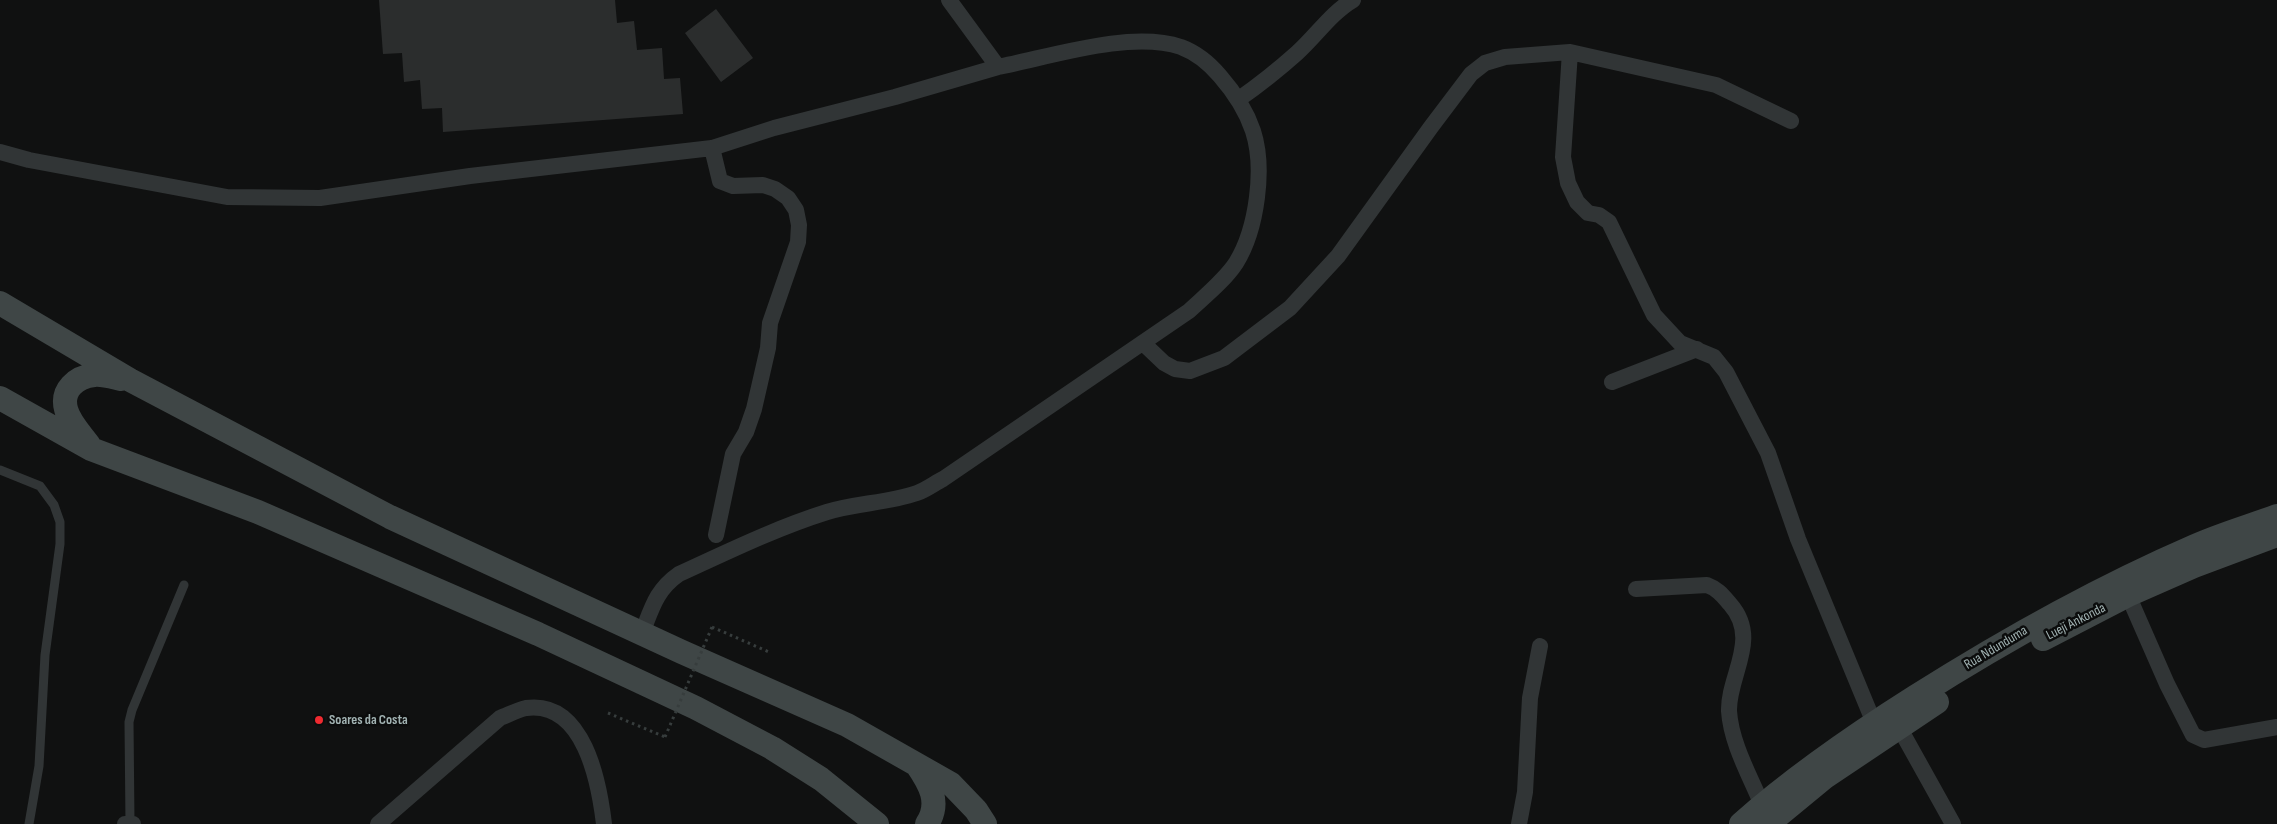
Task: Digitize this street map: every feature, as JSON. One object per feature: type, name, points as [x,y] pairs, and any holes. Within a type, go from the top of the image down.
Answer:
[{"type":"main road","points":[[0,303],[130,380],[390,517],[847,725],[951,784],[976,810],[985,824]]},
{"type":"main road","points":[[92,449],[66,409],[65,399],[67,390],[74,382],[96,375],[130,380]]},
{"type":"main road","points":[[0,398],[92,449],[285,524],[538,634],[688,704],[780,753],[821,779],[878,823]]},
{"type":"main road","name":"Rua Ndunduma","points":[[1741,824],[1765,815],[1844,742],[2016,635],[2121,579],[2198,545],[2277,516]]},
{"type":"main road","name":"Lueji Ankonda","points":[[1765,815],[1974,678],[2025,648],[2128,595],[2194,566],[2277,535]]},
{"type":"main road","points":[[917,764],[927,779],[934,799],[933,816],[927,824]]},
{"type":"street","points":[[950,0],[998,67]]},
{"type":"street","points":[[1239,99],[1285,63],[1334,14],[1353,0]]},
{"type":"street","points":[[0,152],[29,160],[227,197],[320,198],[470,176],[712,148],[774,128],[895,97],[998,67],[1117,43],[1154,43],[1180,47],[1206,60],[1239,99],[1253,131],[1258,158],[1255,214],[1247,241],[1236,263],[1218,284],[1189,311],[943,479],[918,493],[895,499],[852,505],[826,512],[679,574],[666,583],[657,595],[642,633]]},
{"type":"street","points":[[1143,343],[1164,363],[1174,369],[1190,371],[1224,358],[1290,308],[1320,277],[1471,74],[1485,63],[1505,57],[1570,52],[1716,85],[1791,121]]},
{"type":"street","points":[[1570,52],[1563,157],[1568,183],[1577,202],[1588,213],[1599,215],[1609,222],[1654,315],[1680,342],[1714,357],[1726,372],[1768,453],[1798,539],[1874,723]]},
{"type":"street","points":[[712,148],[720,181],[733,186],[763,184],[775,188],[788,198],[796,210],[800,224],[798,242],[770,323],[768,348],[754,409],[746,432],[733,454],[716,534]]},
{"type":"street","points":[[1612,382],[1697,349]]},
{"type":"street","points":[[1636,589],[1707,585],[1717,589],[1734,608],[1740,621],[1744,643],[1729,709],[1732,731],[1765,815]]},
{"type":"street","points":[[2128,595],[2167,684],[2193,735],[2204,740],[2277,727]]},
{"type":"street","points":[[1519,824],[1525,792],[1530,698],[1540,646]]},
{"type":"street","points":[[378,824],[500,718],[525,708],[540,708],[556,714],[567,721],[587,749],[602,808],[604,824]]},
{"type":"street","points":[[1899,727],[1953,824]]},
{"type":"lane","points":[[0,470],[40,486],[54,505],[60,522],[60,544],[45,655],[39,766],[30,824]]},
{"type":"lane","points":[[129,824],[131,754],[129,738],[131,716],[184,585]]},
{"type":"path","points":[[608,713],[665,737],[712,627],[768,652]]},
{"type":"building","points":[[379,0],[615,0],[617,23],[634,21],[637,50],[662,48],[664,79],[680,78],[683,114],[443,132],[442,108],[422,109],[420,80],[404,82],[402,53],[383,54]]},
{"type":"building","points":[[716,9],[753,58],[721,82],[685,33]]},
{"type":"place","name":"Soares da Costa","points":[[319,720]]}]
